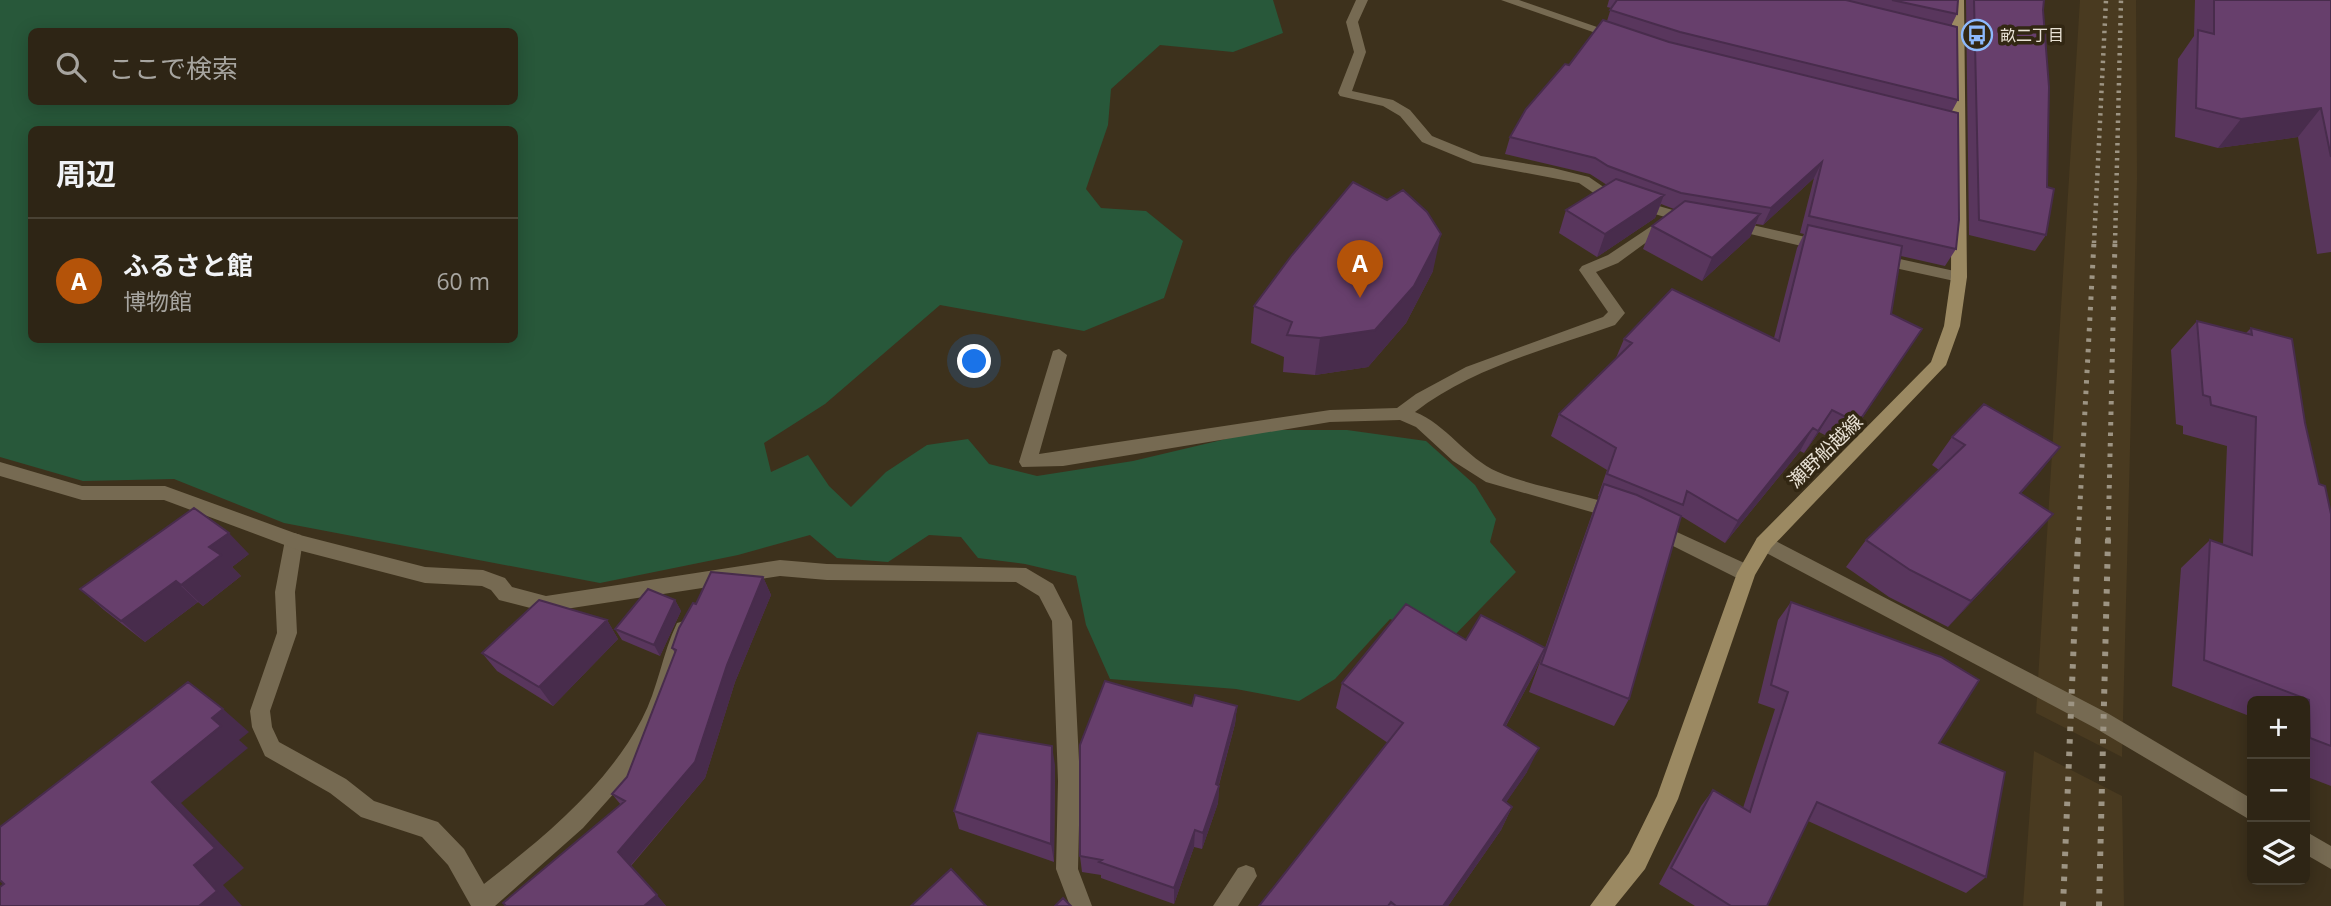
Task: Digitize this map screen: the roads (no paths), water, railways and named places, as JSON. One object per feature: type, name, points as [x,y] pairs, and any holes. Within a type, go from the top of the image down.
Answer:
[{"type":"main road","name":"瀬野船越線","points":[[1601,906],[1637,861],[1667,799],[1746,573],[1764,543],[1938,365],[1952,326],[1959,277],[1951,123],[1952,36],[1958,0]]},
{"type":"street","points":[[1362,0],[1352,22],[1360,52],[1345,93],[1388,103],[1405,113],[1427,139],[1478,160],[1553,172],[1584,180],[1600,191],[1672,216],[1839,250]]},
{"type":"street","points":[[1507,0],[1635,42]]},
{"type":"street","points":[[1401,414],[1423,394],[1609,321],[1617,313],[1587,270],[1613,259],[1650,236],[1672,216]]},
{"type":"street","points":[[1865,256],[1959,277]]},
{"type":"street","points":[[1059,355],[1028,462],[1063,459],[1330,416],[1401,414],[1422,422],[1459,456],[1492,477],[1544,494],[1578,499],[1636,520],[1746,573]]},
{"type":"street","points":[[0,469],[82,493],[165,493],[293,540],[425,575],[483,578],[498,584],[506,594],[546,604],[716,575],[780,568],[827,572],[1019,574],[1046,590],[1062,621],[1069,781],[1067,869],[1074,903]]},
{"type":"street","points":[[293,540],[285,592],[287,633],[260,711],[262,727],[272,749],[338,786],[369,810],[395,816],[430,830],[456,857],[483,903],[541,853],[624,766],[650,723],[677,642],[716,575]]},
{"type":"street","points":[[1764,543],[2102,721],[2247,808]]},
{"type":"street","points":[[2310,845],[2331,858]]},
{"type":"street","points":[[1224,906],[1246,876]]},
{"type":"railway","points":[[2094,243],[2106,0]]},
{"type":"railway","points":[[2115,243],[2121,0]]},
{"type":"railway","points":[[2078,541],[2094,241]]},
{"type":"railway","points":[[2108,541],[2115,241]]},
{"type":"railway","points":[[2063,906],[2078,539]]},
{"type":"railway","points":[[2099,906],[2108,539]]},
{"type":"place","name":"畝二丁目","points":[[1977,35]]},
{"type":"place","name":"ふるさと館","points":[[1360,298]]}]
